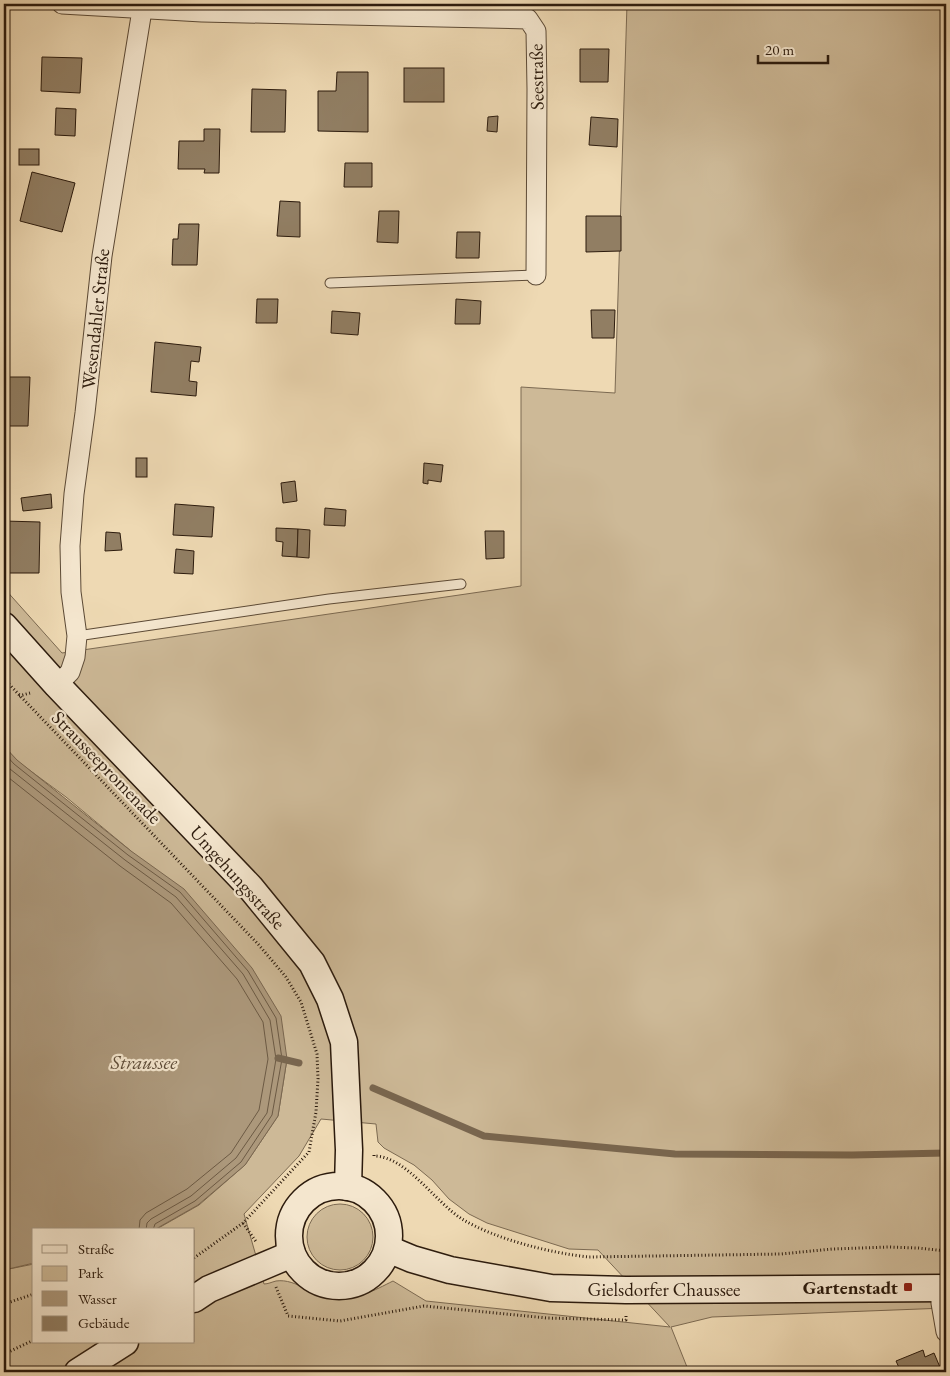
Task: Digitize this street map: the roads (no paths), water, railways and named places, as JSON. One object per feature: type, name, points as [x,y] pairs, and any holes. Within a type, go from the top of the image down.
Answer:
[{"type":"main road","name":"Umgehungsstraße","points":[[4,626],[57,685],[250,887],[312,963],[330,999],[344,1042],[350,1150],[348,1187]]},
{"type":"main road","points":[[333,1187],[348,1187],[364,1193],[376,1203],[385,1217],[389,1233],[388,1249],[381,1264],[371,1276],[357,1283],[342,1286],[326,1285],[312,1278],[300,1267],[292,1254],[289,1239],[291,1224],[297,1210],[306,1199],[319,1191],[333,1187]]},
{"type":"main road","name":"Gielsdorfer Chaussee","points":[[388,1249],[412,1259],[450,1270],[551,1288],[626,1290],[944,1288]]},
{"type":"main road","points":[[195,1298],[209,1289],[292,1254]]},
{"type":"main road","points":[[78,1372],[122,1344]]},
{"type":"street","name":"Seestraße","points":[[62,4],[142,6],[202,12],[528,19],[536,31],[536,274]]},
{"type":"street","name":"Wesendahler Straße","points":[[57,685],[70,672],[75,657],[77,636],[71,592],[70,546],[74,494],[102,256],[142,6]]},
{"type":"street","points":[[944,1288],[942,1303],[946,1332]]},
{"type":"lane","points":[[330,283],[536,274]]},
{"type":"lane","points":[[77,636],[329,599],[461,584]]},
{"type":"water","name":"Straussee","points":[[4,746],[17,760],[131,851],[184,889],[252,968],[281,1016],[287,1059],[278,1116],[245,1165],[198,1205],[158,1228],[32,1228],[32,1263],[4,1270]]},
{"type":"waterway","points":[[278,1058],[299,1063]]},
{"type":"waterway","points":[[373,1088],[484,1136],[675,1154],[852,1155],[946,1153]]},
{"type":"place","name":"Gartenstadt","points":[[908,1287]]}]
